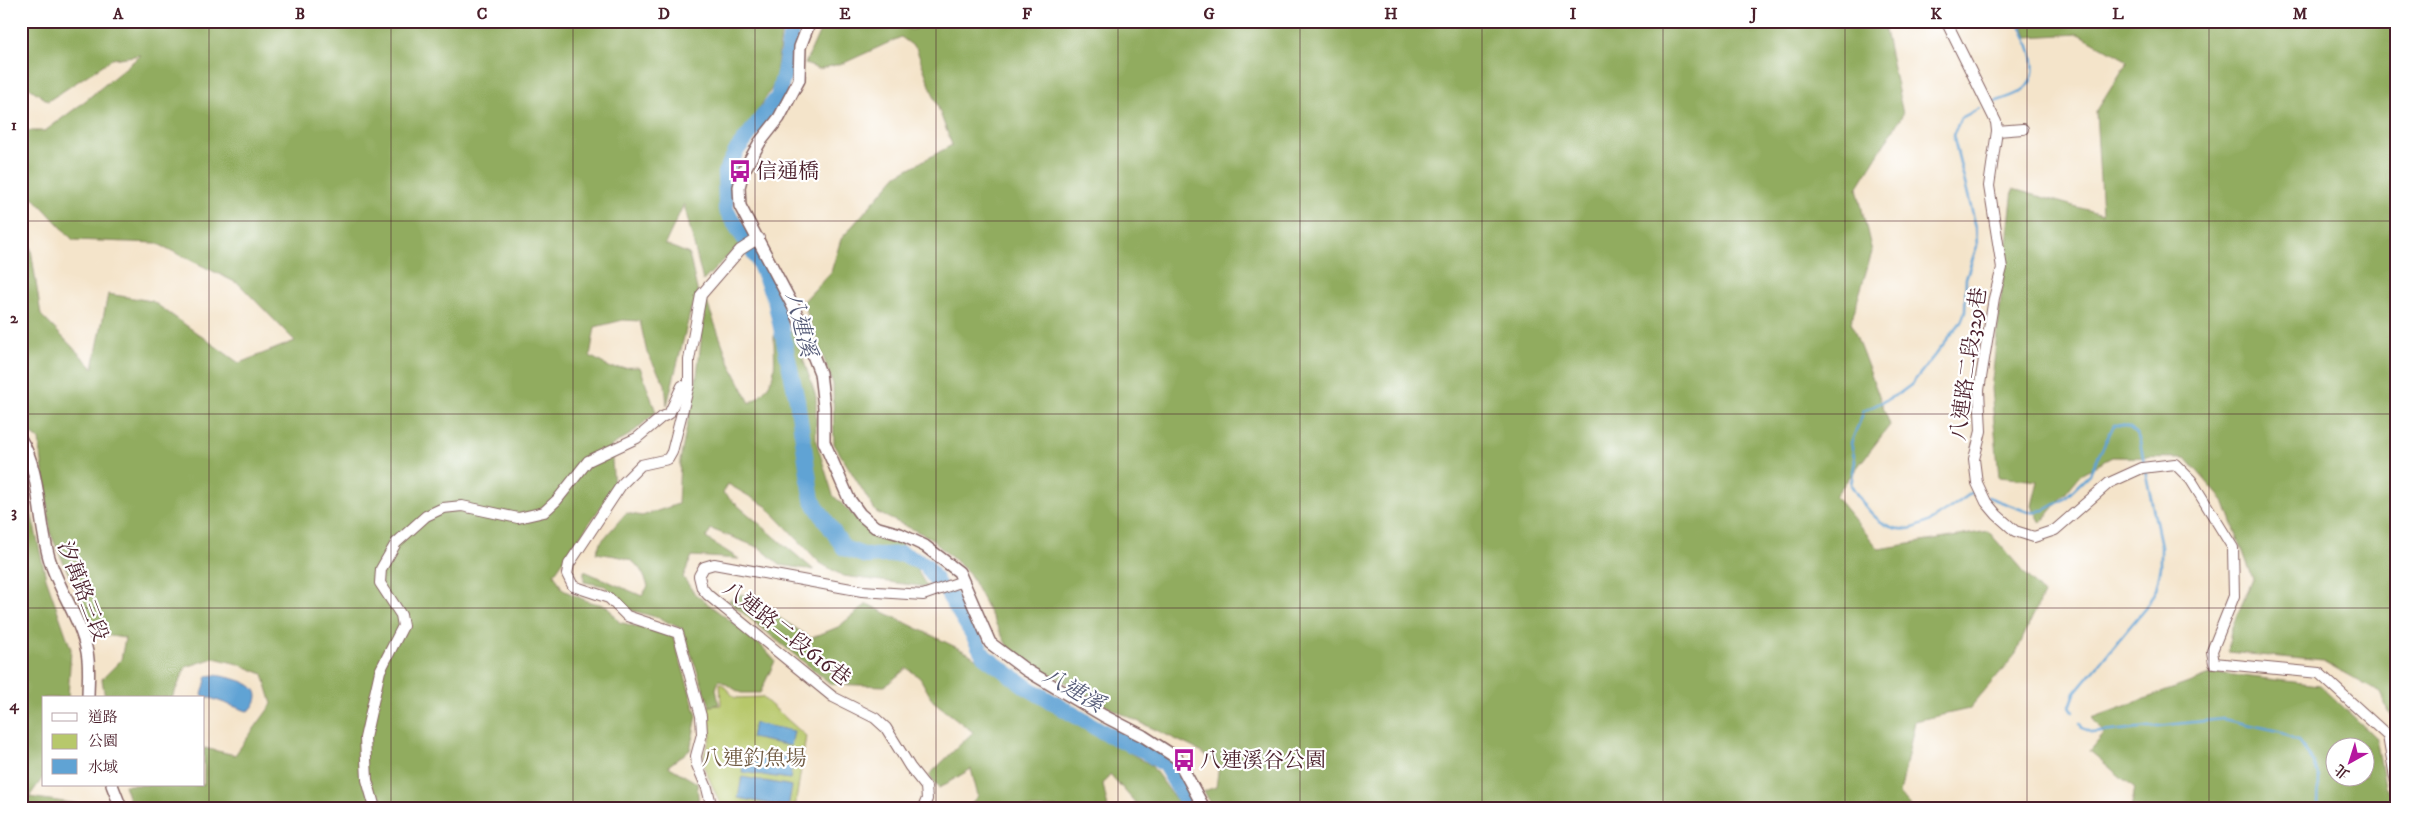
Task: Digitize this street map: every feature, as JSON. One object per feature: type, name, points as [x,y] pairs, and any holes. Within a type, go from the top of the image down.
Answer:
[{"type":"street","points":[[810,21],[800,47],[799,80],[780,118],[760,142],[743,172],[739,187],[740,206],[795,310],[820,373],[824,407],[824,442],[849,499],[860,514],[875,527],[900,534],[925,546],[959,572],[990,643],[1026,670],[1104,716],[1143,736],[1177,758],[1204,808]]},
{"type":"street","name":"八連路二段329巷","points":[[1946,21],[1996,122],[1997,131],[1989,186],[2002,268],[1994,298],[1979,390],[1981,431],[1974,460],[1980,489],[1986,502],[1996,515],[2015,531],[2034,537],[2055,530],[2109,483],[2146,468],[2175,464],[2191,480],[2233,548],[2234,596],[2212,651],[2214,663],[2319,673],[2388,736],[2397,789]]},
{"type":"street","points":[[1997,131],[2023,129]]},
{"type":"street","points":[[375,808],[367,780],[365,738],[380,671],[402,626],[401,615],[380,583],[381,569],[396,543],[426,516],[442,508],[462,506],[518,518],[544,512],[588,462],[638,438],[662,417],[669,414],[679,396],[689,364],[701,295],[740,250],[756,239]]},
{"type":"street","points":[[689,364],[689,385],[672,452],[668,459],[641,465],[622,484],[569,564],[567,574],[573,586],[609,598],[627,616],[678,633],[701,716],[702,734],[696,756],[697,766],[707,788],[712,808]]},
{"type":"street","name":"汐萬路三段","points":[[21,440],[28,450],[33,468],[44,539],[50,562],[84,639],[89,672],[88,696]]},
{"type":"street","name":"八連路二段616巷","points":[[923,808],[927,800],[926,787],[910,767],[886,728],[875,718],[833,697],[818,685],[708,595],[702,588],[699,576],[704,567],[714,564],[862,591],[923,595],[963,581]]},
{"type":"street","points":[[112,786],[121,808]]},
{"type":"green space","points":[[21,21],[787,21],[782,29],[775,83],[729,157],[719,209],[740,244],[703,281],[684,204],[665,244],[689,254],[698,294],[691,309],[667,405],[665,384],[647,353],[640,321],[623,320],[595,327],[590,356],[611,368],[640,367],[656,412],[631,434],[611,446],[614,488],[554,574],[563,590],[587,601],[607,606],[619,622],[673,636],[697,716],[690,750],[668,766],[697,783],[699,808],[132,808],[124,786],[205,786],[205,748],[235,755],[272,704],[263,674],[238,664],[214,658],[186,667],[173,696],[105,696],[102,679],[121,660],[125,638],[96,634],[51,535],[39,439],[21,426],[21,232],[30,243],[41,315],[93,368],[108,294],[152,301],[239,363],[295,341],[239,284],[156,243],[73,240],[21,184],[21,131],[45,131],[141,55],[112,59],[48,101],[21,82]]},
{"type":"green space","points":[[824,21],[887,21],[912,30],[932,21],[1883,21],[1903,114],[1857,188],[1872,252],[1851,322],[1890,425],[1835,496],[1879,549],[1988,531],[2043,594],[2015,655],[1969,709],[1915,721],[1900,794],[1912,808],[1213,808],[1204,791],[1216,787],[1219,765],[1194,748],[1112,709],[1010,651],[969,573],[929,537],[876,512],[834,444],[833,384],[803,302],[831,272],[841,239],[897,175],[952,145],[916,48],[901,37],[844,63],[819,69],[805,64]]},
{"type":"green space","points":[[2021,21],[2397,21],[2397,731],[2380,693],[2323,661],[2228,652],[2231,629],[2253,579],[2225,503],[2186,458],[2112,457],[2082,473],[2041,523],[2032,506],[2038,481],[1999,477],[1991,389],[2013,189],[2102,214],[2096,112],[2128,61],[2079,34],[2027,37]]},
{"type":"green space","points":[[706,300],[729,362],[750,403],[760,395],[771,381],[774,366],[774,336],[794,331],[816,397],[816,441],[833,495],[873,535],[901,543],[927,587],[843,576],[820,563],[766,506],[728,484],[723,493],[814,570],[780,565],[760,548],[711,529],[706,538],[739,559],[692,556],[683,577],[695,594],[757,641],[775,661],[760,693],[741,693],[719,680],[716,689],[719,704],[710,706],[682,629],[659,618],[627,609],[605,586],[584,582],[584,571],[642,596],[648,586],[635,563],[623,557],[596,553],[600,543],[626,513],[642,516],[678,504],[680,461],[697,375]]},
{"type":"green space","points":[[21,468],[46,578],[71,649],[68,696],[42,696],[42,779],[29,797],[107,808],[21,808]]},
{"type":"green space","points":[[742,594],[811,638],[838,627],[867,604],[968,653],[1025,692],[1151,765],[1182,808],[1140,808],[1110,774],[1103,784],[1108,808],[966,808],[978,796],[971,769],[939,788],[929,775],[973,732],[933,701],[920,678],[907,668],[885,686],[831,684],[728,601]]},
{"type":"green space","points":[[2216,673],[2320,685],[2374,736],[2326,736],[2326,786],[2376,786],[2376,738],[2385,786],[2397,800],[2397,808],[2131,808],[2135,789],[2090,751],[2105,733],[2092,718]]},
{"type":"green space","name":"八連釣魚場","points":[[720,682],[735,698],[762,697],[806,736],[795,808],[722,808],[704,767],[704,755],[711,736],[708,706],[721,705]]},
{"type":"water","points":[[215,675],[239,680],[253,688],[257,694],[251,709],[247,711],[202,695],[207,676]]},
{"type":"water","points":[[754,723],[794,731],[791,746],[751,738]]},
{"type":"water","points":[[745,751],[793,758],[790,779],[742,772]]},
{"type":"water","points":[[742,777],[792,786],[788,807],[738,798]]},
{"type":"waterway","name":"八連溪","points":[[793,21],[778,97],[737,150],[725,173],[726,210],[758,260],[775,300],[797,400],[812,500],[844,548],[866,556],[903,554],[926,565],[938,584]]},
{"type":"waterway","points":[[1994,102],[2020,92],[2028,85],[2032,77],[2033,68],[2030,48],[2018,21]]},
{"type":"waterway","points":[[1978,493],[1973,492],[1922,525],[1908,529],[1894,528],[1880,521],[1866,507],[1851,485],[1855,461],[1851,443],[1864,411],[1900,393],[1911,385],[1961,322],[1965,312],[1966,278],[1977,246],[1976,227],[1953,135],[1961,118],[1980,108]]},
{"type":"waterway","points":[[1988,497],[2028,512],[2045,510],[2063,500],[2089,475],[2114,425],[2129,427],[2138,436],[2144,465]]},
{"type":"waterway","points":[[2073,712],[2070,707],[2075,693],[2147,606],[2156,589],[2161,567],[2161,546],[2145,470]]},
{"type":"waterway","name":"八連溪","points":[[948,594],[984,656],[1028,688],[1107,734],[1145,751],[1165,765],[1190,808]]},
{"type":"waterway","points":[[2080,723],[2082,728],[2092,733],[2223,719],[2279,731],[2298,741],[2314,762],[2319,777],[2318,808]]},
{"type":"place","name":"信通橋","points":[[740,171]]},
{"type":"place","name":"八連溪谷公園","points":[[1184,760]]}]
